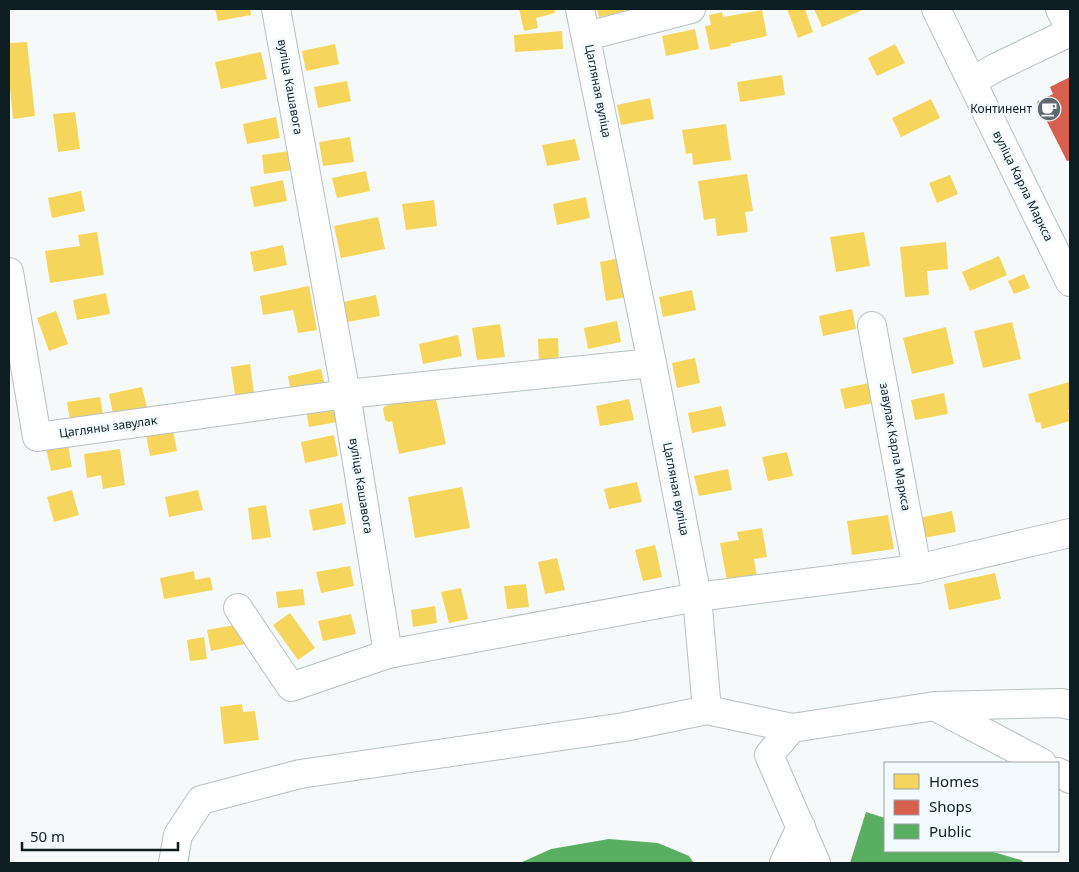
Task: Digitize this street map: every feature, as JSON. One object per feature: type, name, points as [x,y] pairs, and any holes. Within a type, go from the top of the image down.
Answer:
[{"type":"street","name":"вуліца Кашавога","points":[[276,9],[346,394],[388,654]]},
{"type":"street","name":"Цагляная вуліца","points":[[580,9],[652,363],[697,597],[707,710]]},
{"type":"street","points":[[586,36],[691,9]]},
{"type":"street","name":"вуліца Карла Маркса","points":[[936,9],[1070,282]]},
{"type":"street","points":[[972,82],[1070,30],[1060,9]]},
{"type":"street","name":"Цагляны завулак","points":[[9,272],[37,437],[346,394]]},
{"type":"street","name":"завулак Карла Маркса","points":[[872,326],[917,569]]},
{"type":"street","points":[[346,394],[652,363]]},
{"type":"street","points":[[238,608],[291,688],[388,654],[697,597],[917,569],[1070,533]]},
{"type":"street","points":[[173,863],[178,835],[201,800],[300,774],[624,728],[707,710],[792,728],[935,706],[1062,703],[1070,705]]},
{"type":"street","points":[[935,706],[1040,762]]},
{"type":"street","points":[[792,728],[769,755],[816,863]]},
{"type":"street","points":[[1059,773],[1070,779]]},
{"type":"street","points":[[784,863],[800,827]]},
{"type":"building: Homes","points":[[215,9],[250,9],[251,15],[218,21]]},
{"type":"building: Homes","points":[[519,9],[554,9],[555,13],[536,18],[538,28],[524,31]]},
{"type":"building: Homes","points":[[597,9],[634,9],[634,10],[599,17]]},
{"type":"building: Homes","points":[[787,9],[805,9],[813,32],[798,38]]},
{"type":"building: Homes","points":[[814,9],[865,9],[822,27]]},
{"type":"building: Homes","points":[[762,10],[767,36],[710,50],[705,26],[711,25],[709,15],[722,12],[723,17]]},
{"type":"building: Homes","points":[[695,29],[699,49],[666,56],[662,36]]},
{"type":"building: Homes","points":[[562,31],[563,49],[515,52],[514,35]]},
{"type":"building: Homes","points":[[27,42],[35,116],[13,119],[9,77],[9,43]]},
{"type":"building: Homes","points":[[335,44],[339,64],[306,71],[302,51]]},
{"type":"building: Homes","points":[[895,44],[905,63],[877,76],[868,58]]},
{"type":"building: Homes","points":[[261,52],[267,79],[221,89],[215,62]]},
{"type":"building: Homes","points":[[782,75],[785,95],[740,102],[737,82]]},
{"type":"building: Homes","points":[[347,81],[351,101],[318,108],[314,87]]},
{"type":"building: Homes","points":[[650,98],[654,119],[621,125],[617,105]]},
{"type":"building: Homes","points":[[931,99],[940,118],[901,137],[892,118]]},
{"type":"building: Homes","points":[[75,112],[80,149],[58,152],[53,114]]},
{"type":"building: Homes","points":[[276,117],[280,138],[247,144],[243,124]]},
{"type":"building: Homes","points":[[726,124],[731,160],[693,165],[692,153],[686,154],[682,130]]},
{"type":"building: Homes","points":[[350,137],[354,162],[323,166],[319,142]]},
{"type":"building: Homes","points":[[575,139],[580,160],[547,166],[542,145]]},
{"type":"building: Homes","points":[[290,151],[293,170],[264,174],[262,155]]},
{"type":"building: Homes","points":[[366,171],[370,191],[337,198],[332,178]]},
{"type":"building: Homes","points":[[747,174],[753,211],[745,212],[748,232],[717,236],[715,218],[704,220],[698,181]]},
{"type":"building: Homes","points":[[950,175],[958,194],[937,203],[929,183]]},
{"type":"building: Homes","points":[[283,180],[287,201],[254,207],[250,187]]},
{"type":"building: Homes","points":[[81,191],[85,211],[52,218],[48,198]]},
{"type":"building: Homes","points":[[586,197],[590,218],[557,225],[553,204]]},
{"type":"building: Homes","points":[[434,200],[437,226],[406,230],[402,204]]},
{"type":"building: Homes","points":[[378,217],[385,249],[341,258],[334,226]]},
{"type":"building: Homes","points":[[97,232],[104,275],[50,283],[45,251],[80,246],[78,235]]},
{"type":"building: Homes","points":[[864,232],[870,266],[836,272],[830,237]]},
{"type":"building: Homes","points":[[946,242],[948,269],[927,271],[929,295],[905,297],[900,247]]},
{"type":"building: Homes","points":[[283,245],[287,265],[254,272],[250,252]]},
{"type":"building: Homes","points":[[999,256],[1007,275],[970,291],[962,272]]},
{"type":"building: Homes","points":[[620,258],[627,297],[606,301],[600,262]]},
{"type":"building: Homes","points":[[1024,274],[1030,288],[1014,294],[1008,281]]},
{"type":"building: Homes","points":[[309,286],[317,330],[298,333],[293,310],[263,315],[260,296]]},
{"type":"building: Homes","points":[[692,290],[696,310],[663,317],[659,297]]},
{"type":"building: Homes","points":[[106,293],[110,314],[77,320],[73,300]]},
{"type":"building: Homes","points":[[376,295],[380,316],[347,322],[343,302]]},
{"type":"building: Homes","points":[[852,309],[856,329],[823,336],[819,316]]},
{"type":"building: Homes","points":[[56,311],[68,344],[49,351],[37,318]]},
{"type":"building: Homes","points":[[617,321],[621,342],[588,349],[584,328]]},
{"type":"building: Homes","points":[[1012,322],[1021,359],[983,368],[974,331]]},
{"type":"building: Homes","points":[[500,324],[505,357],[477,360],[472,328]]},
{"type":"building: Homes","points":[[946,327],[954,364],[912,374],[903,338]]},
{"type":"building: Homes","points":[[458,335],[462,356],[423,364],[419,344]]},
{"type":"building: Homes","points":[[558,338],[559,363],[539,364],[538,339]]},
{"type":"building: Homes","points":[[695,358],[700,383],[677,388],[672,363]]},
{"type":"building: Homes","points":[[250,364],[254,393],[235,395],[231,367]]},
{"type":"building: Homes","points":[[321,369],[326,390],[292,396],[288,376]]},
{"type":"building: Homes","points":[[874,382],[878,402],[845,409],[840,389]]},
{"type":"building: Homes","points":[[1069,382],[1070,410],[1068,410],[1070,421],[1042,429],[1040,422],[1036,423],[1028,394]]},
{"type":"building: Homes","points":[[142,387],[147,408],[113,414],[109,394]]},
{"type":"building: Homes","points":[[944,393],[948,414],[915,420],[911,400]]},
{"type":"building: Homes","points":[[435,395],[446,444],[399,454],[392,421],[385,420],[383,409],[385,406]]},
{"type":"building: Homes","points":[[100,397],[104,420],[71,425],[67,402]]},
{"type":"building: Homes","points":[[629,399],[634,420],[600,426],[596,406]]},
{"type":"building: Homes","points":[[334,405],[337,422],[309,427],[306,410]]},
{"type":"building: Homes","points":[[721,406],[726,426],[692,433],[688,413]]},
{"type":"building: Homes","points":[[173,430],[177,451],[150,456],[146,435]]},
{"type":"building: Homes","points":[[334,435],[338,456],[305,463],[301,442]]},
{"type":"building: Homes","points":[[68,445],[72,467],[51,471],[46,449]]},
{"type":"building: Homes","points":[[120,449],[125,485],[103,489],[101,475],[87,478],[84,454]]},
{"type":"building: Homes","points":[[787,452],[793,476],[768,481],[762,457]]},
{"type":"building: Homes","points":[[728,469],[732,490],[699,496],[694,476]]},
{"type":"building: Homes","points":[[637,482],[642,502],[609,509],[604,489]]},
{"type":"building: Homes","points":[[462,487],[470,528],[415,538],[408,497]]},
{"type":"building: Homes","points":[[72,490],[79,515],[54,522],[47,497]]},
{"type":"building: Homes","points":[[198,490],[203,510],[169,517],[165,497]]},
{"type":"building: Homes","points":[[342,503],[346,524],[313,531],[309,510]]},
{"type":"building: Homes","points":[[266,505],[271,537],[252,540],[248,508]]},
{"type":"building: Homes","points":[[952,511],[956,532],[923,538],[919,518]]},
{"type":"building: Homes","points":[[888,515],[894,549],[852,555],[847,521]]},
{"type":"building: Homes","points":[[762,528],[767,557],[754,559],[757,576],[727,581],[720,543],[739,540],[737,532]]},
{"type":"building: Homes","points":[[655,545],[662,577],[643,581],[635,550]]},
{"type":"building: Homes","points":[[557,558],[565,590],[545,594],[538,562]]},
{"type":"building: Homes","points":[[350,566],[354,586],[321,593],[316,572]]},
{"type":"building: Homes","points":[[194,571],[195,580],[210,577],[213,590],[164,599],[160,578]]},
{"type":"building: Homes","points":[[995,573],[1001,599],[949,610],[944,584]]},
{"type":"building: Homes","points":[[526,584],[529,607],[507,609],[504,586]]},
{"type":"building: Homes","points":[[461,588],[468,619],[449,623],[441,592]]},
{"type":"building: Homes","points":[[303,589],[305,605],[278,608],[276,592]]},
{"type":"building: Homes","points":[[435,606],[437,623],[413,627],[411,610]]},
{"type":"building: Homes","points":[[290,613],[315,648],[298,660],[273,625]]},
{"type":"building: Homes","points":[[351,614],[356,634],[323,641],[318,621]]},
{"type":"building: Homes","points":[[240,624],[245,644],[211,651],[207,630]]},
{"type":"building: Homes","points":[[204,637],[207,659],[190,661],[187,640]]},
{"type":"building: Homes","points":[[242,704],[243,712],[255,711],[259,740],[224,744],[220,707]]},
{"type":"building: Shops","points":[[1070,77],[1070,160],[1067,161],[1037,102],[1053,94],[1050,87]]},
{"type":"building: Public","points":[[866,812],[884,818],[884,852],[993,852],[1021,860],[1025,863],[850,863]]},
{"type":"building: Public","points":[[609,839],[658,843],[689,856],[694,863],[520,863],[551,849]]},
{"type":"place","name":"Континент","points":[[1049,109]]}]
